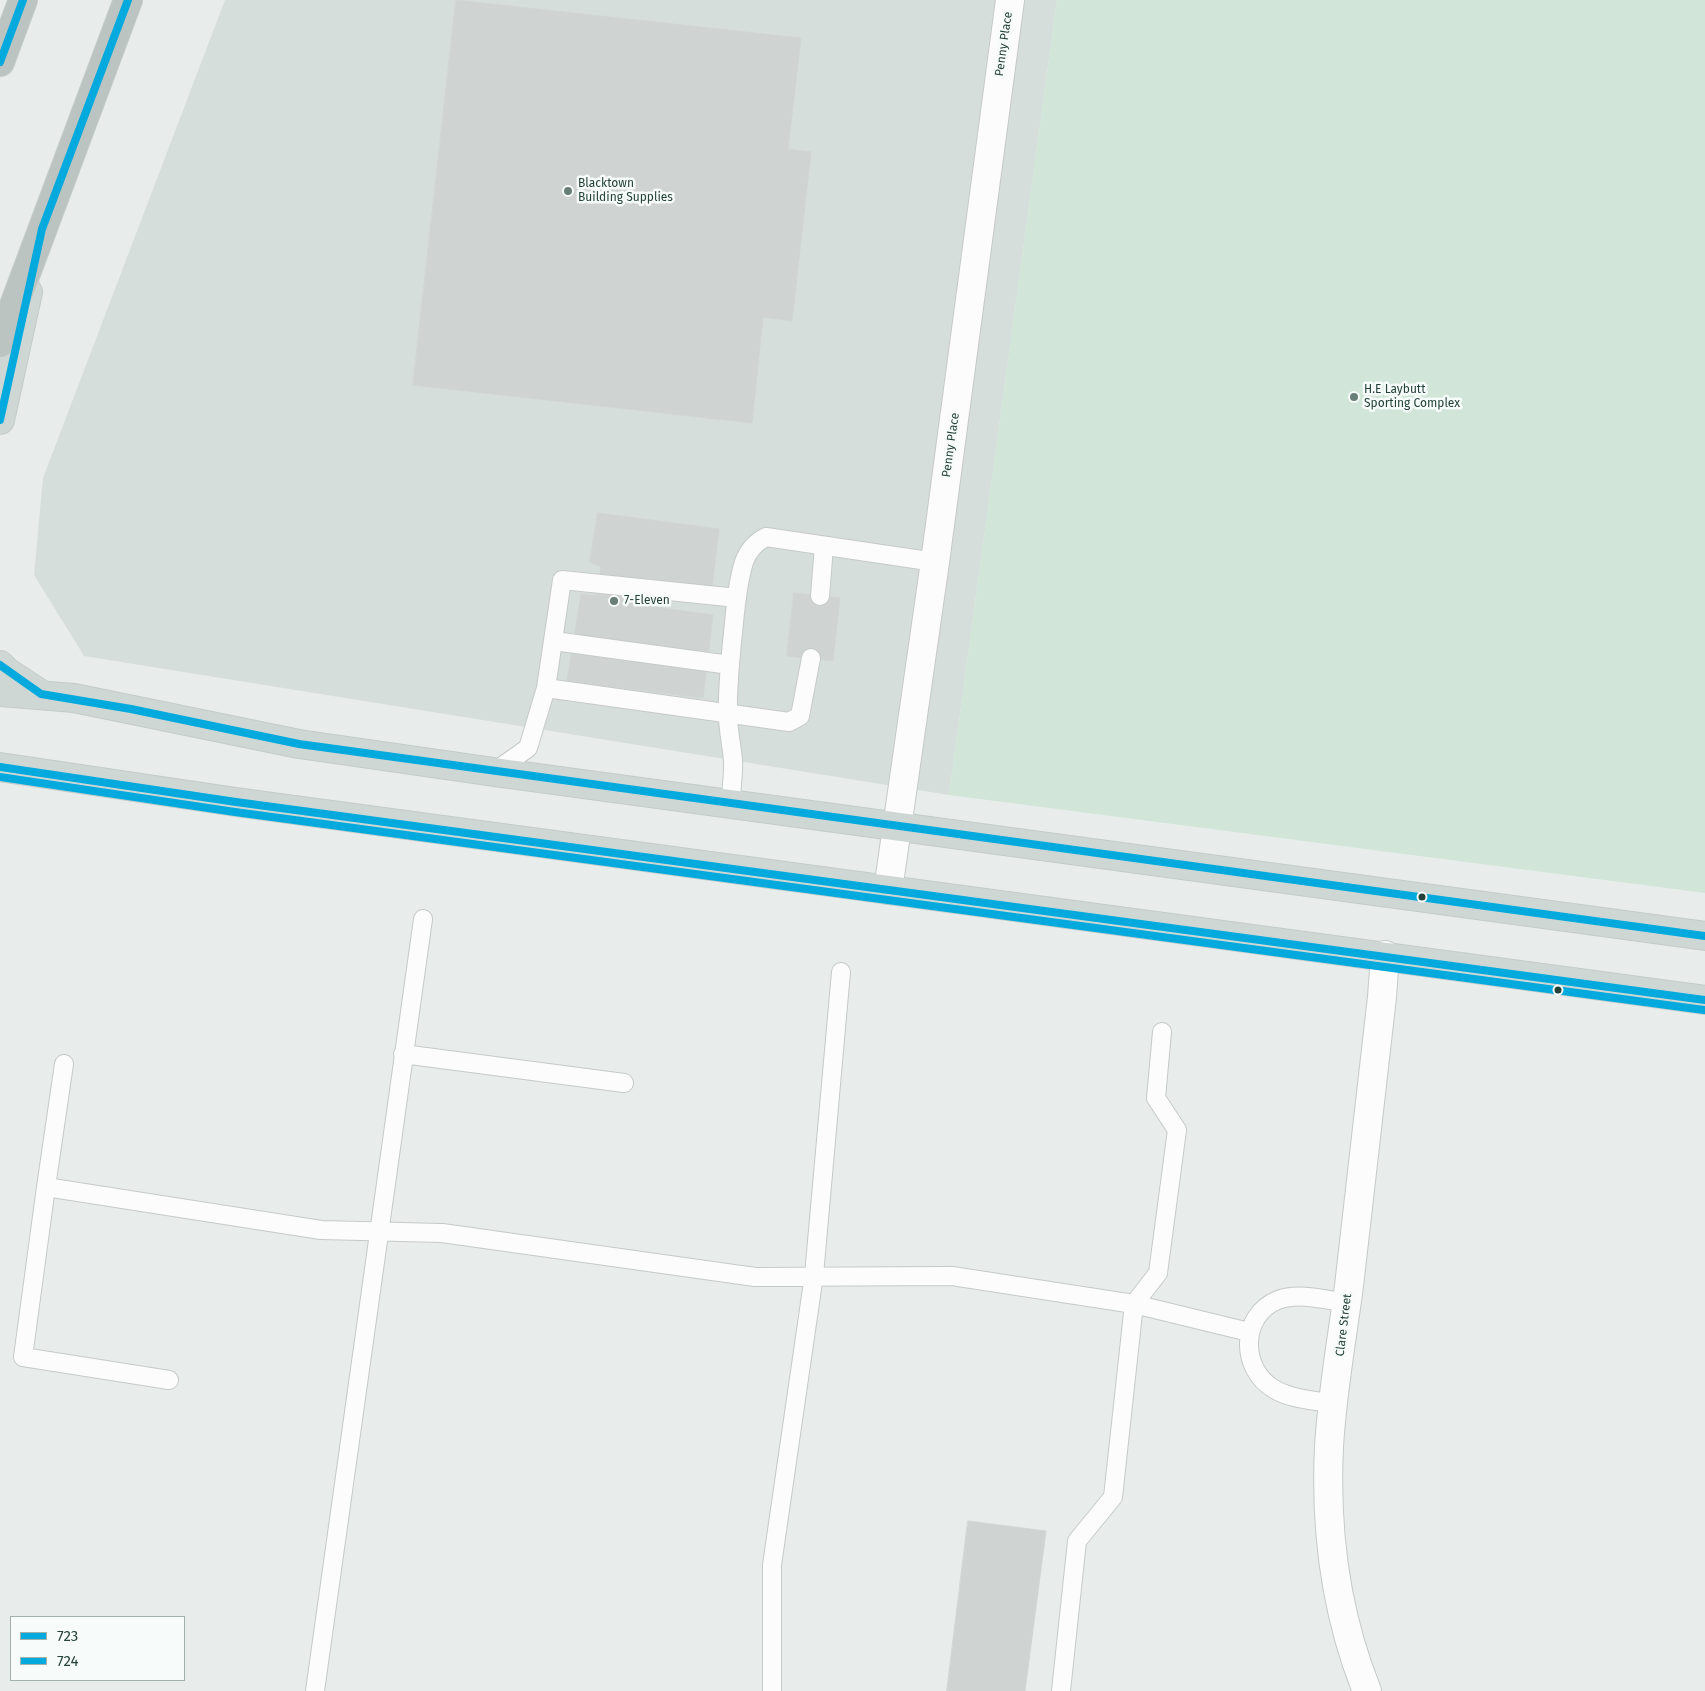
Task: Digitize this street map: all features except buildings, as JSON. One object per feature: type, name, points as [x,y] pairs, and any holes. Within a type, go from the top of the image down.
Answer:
[{"type":"highway","points":[[0,62],[23,0]]},
{"type":"highway","points":[[0,343],[128,0]]},
{"type":"main road","points":[[0,420],[42,229]]},
{"type":"main road","points":[[0,665],[7,672],[41,694]]},
{"type":"main road","points":[[0,692],[41,694],[112,705],[298,744],[1705,936]]},
{"type":"main road","points":[[0,767],[236,802],[1705,1000]]},
{"type":"street","name":"Penny Place","points":[[888,890],[935,562],[1010,0]]},
{"type":"street","name":"Clare Street","points":[[1367,1691],[1350,1641],[1333,1561],[1328,1482],[1333,1404],[1347,1302],[1385,956]]},
{"type":"lane","points":[[732,802],[730,791],[734,783],[733,760],[728,715],[730,665],[737,598],[744,562],[758,541],[766,537],[935,562]]},
{"type":"lane","points":[[820,596],[824,546]]},
{"type":"lane","points":[[494,772],[528,748],[546,688],[562,580],[737,598]]},
{"type":"lane","points":[[554,641],[730,665]]},
{"type":"lane","points":[[546,688],[728,715],[789,722],[800,716],[811,658]]},
{"type":"lane","points":[[315,1691],[423,919]]},
{"type":"lane","points":[[772,1691],[772,1565],[814,1275],[841,972]]},
{"type":"lane","points":[[1061,1691],[1077,1541],[1113,1497],[1134,1304],[1158,1273],[1177,1130],[1156,1098],[1162,1032]]},
{"type":"lane","points":[[403,1054],[624,1083]]},
{"type":"lane","points":[[64,1064],[23,1357],[169,1380]]},
{"type":"lane","points":[[46,1187],[321,1230],[442,1233],[755,1277],[814,1275],[952,1276],[1134,1304],[1249,1332]]},
{"type":"lane","points":[[1333,1404],[1289,1395],[1276,1390],[1262,1381],[1254,1369],[1249,1332],[1263,1307],[1280,1299],[1296,1296],[1347,1302]]},
{"type":"shaded area","points":[[225,0],[1057,0],[949,795],[84,656],[34,575],[43,478]]},
{"type":"green space","name":"H.E Laybutt Sporting Complex","points":[[1057,0],[1705,0],[1705,893],[949,795]]},
{"type":"transit line","name":"723","points":[[0,62],[23,0]]},
{"type":"transit line","name":"723","points":[[0,420],[42,229],[128,0]]},
{"type":"transit line","name":"723","points":[[0,665],[41,694],[131,709],[299,744],[1705,936]]},
{"type":"transit line","name":"723","points":[[0,767],[236,802],[1705,1000]]},
{"type":"transit line","name":"724","points":[[0,777],[235,812],[1704,1010]]},
{"type":"place","name":"Blacktown Building Supplies","points":[[568,191]]},
{"type":"place","name":"H.E Laybutt Sporting Complex","points":[[1354,397]]},
{"type":"place","name":"7-Eleven","points":[[614,601]]}]
